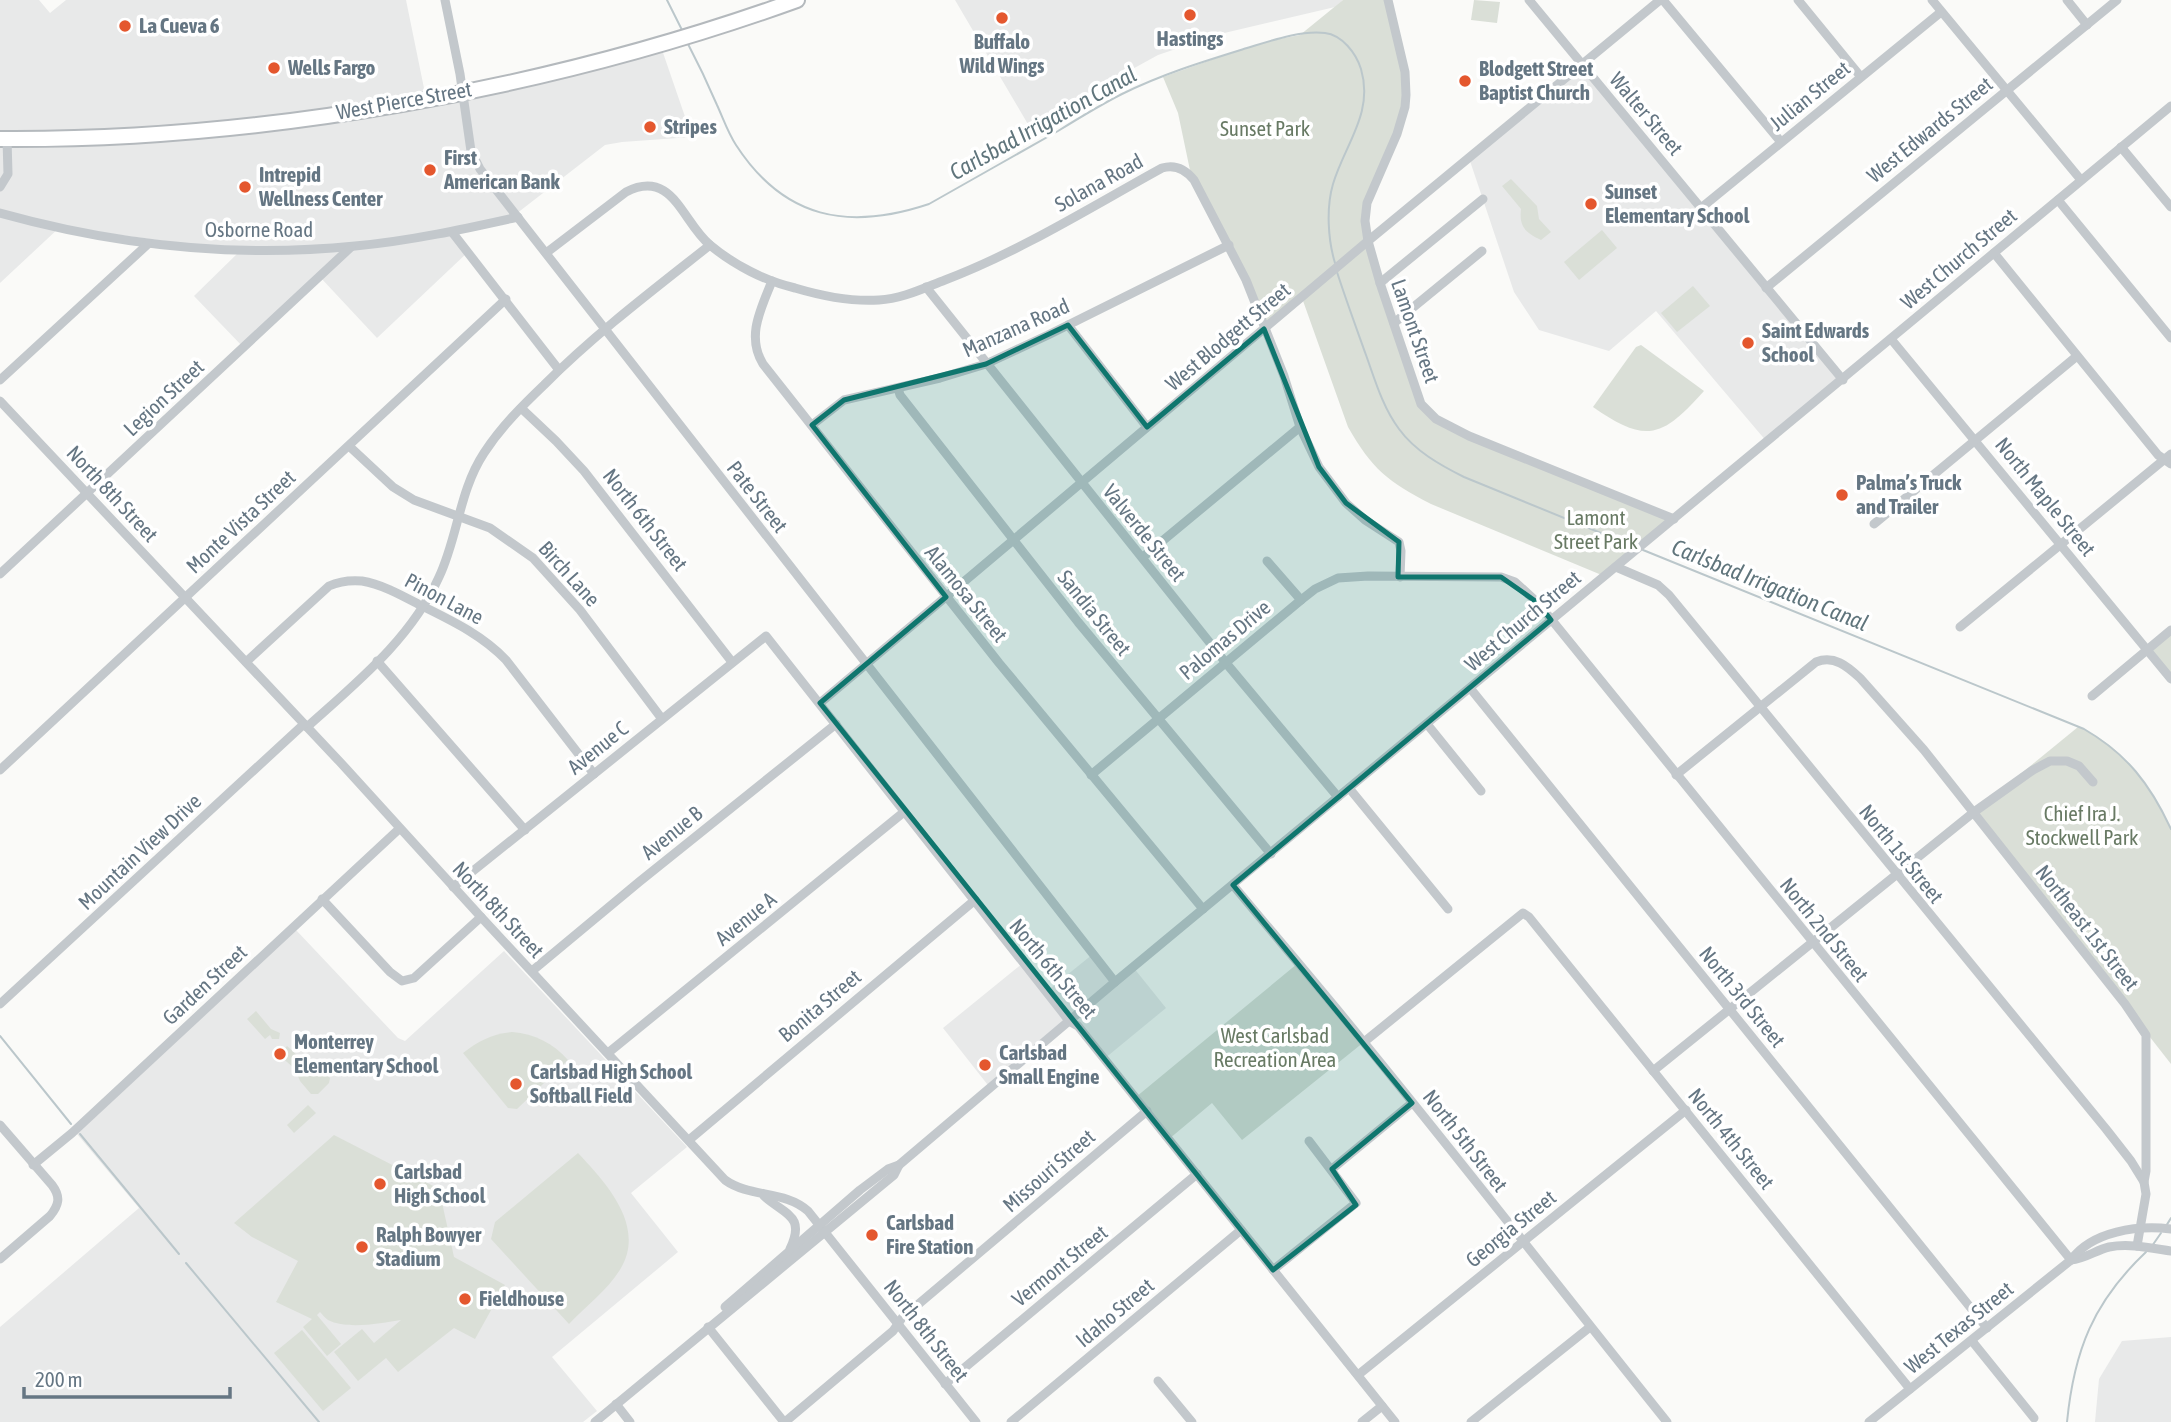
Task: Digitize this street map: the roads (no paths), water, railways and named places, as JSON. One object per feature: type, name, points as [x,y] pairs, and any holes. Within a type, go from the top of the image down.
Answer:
[{"type":"highway","name":"West Pierce Street","points":[[4,139],[125,136],[271,122],[462,92],[557,71],[672,40],[797,0]]},
{"type":"street","name":"Pate Street","points":[[445,0],[468,139],[475,160],[1115,982]]},
{"type":"street","name":"Lamont Street","points":[[1388,0],[1405,72],[1405,107],[1397,134],[1367,203],[1365,220],[1380,283],[1421,404],[1436,419],[1489,444],[1674,519]]},
{"type":"street","name":"Walter Street","points":[[1529,0],[1843,380]]},
{"type":"street","name":"West Blodgett Street","points":[[820,703],[1368,241],[1661,0]]},
{"type":"street","points":[[1661,0],[1781,142]]},
{"type":"street","points":[[1797,0],[1861,77]]},
{"type":"street","points":[[1931,0],[2081,180]]},
{"type":"street","points":[[2067,0],[2087,25]]},
{"type":"street","name":"West Edwards Street","points":[[1766,288],[2117,0]]},
{"type":"street","name":"Julian Street","points":[[1701,208],[1941,12]]},
{"type":"street","name":"West Church Street","points":[[595,1422],[822,1229],[888,1169],[899,1165],[1115,982],[2171,106]]},
{"type":"street","points":[[0,187],[8,174],[4,139]]},
{"type":"street","points":[[2122,147],[2171,207]]},
{"type":"street","name":"Solana Road","points":[[546,253],[620,196],[637,186],[645,185],[662,189],[672,197],[710,245],[748,270],[772,281],[823,295],[861,301],[891,299],[926,288],[1006,254],[1169,166],[1183,170],[1191,175],[1246,280],[1284,376],[1300,427],[1319,467],[1336,492],[1365,520],[1399,542],[1400,577]]},
{"type":"street","points":[[1380,283],[1483,200]]},
{"type":"street","points":[[2057,200],[2171,338]]},
{"type":"street","name":"Osborne Road","points":[[0,213],[80,232],[148,244],[248,250],[351,247],[452,232],[518,218]]},
{"type":"street","points":[[452,232],[559,370],[605,329],[710,245]]},
{"type":"street","points":[[0,380],[148,244]]},
{"type":"street","name":"Manzana Road","points":[[812,425],[844,400],[986,364],[1229,245]]},
{"type":"street","name":"Legion Street","points":[[0,574],[351,247]]},
{"type":"street","points":[[1394,323],[1482,251]]},
{"type":"street","points":[[1994,253],[2158,455],[2169,459]]},
{"type":"street","name":"Alamosa Street","points":[[772,281],[754,336],[755,349],[763,364],[946,597],[1203,909]]},
{"type":"street","name":"Valverde Street","points":[[926,288],[1226,663],[1338,797]]},
{"type":"street","name":"Monte Vista Street","points":[[0,769],[506,299]]},
{"type":"street","points":[[1068,325],[1147,427]]},
{"type":"street","name":"North Maple Street","points":[[1891,339],[2171,679]]},
{"type":"street","points":[[1874,524],[2077,356]]},
{"type":"street","name":"Mountain View Drive","points":[[0,1004],[377,661],[403,634],[423,606],[444,564],[458,516],[480,459],[521,408],[559,370]]},
{"type":"street","name":"Sandia Street","points":[[898,388],[900,395],[1013,540],[1158,720],[1271,854]]},
{"type":"street","name":"North 8th Street","points":[[0,401],[725,1180],[762,1195],[783,1198],[798,1204],[822,1229],[976,1422]]},
{"type":"street","name":"North 6th Street","points":[[521,408],[584,471],[732,662]]},
{"type":"street","points":[[1143,557],[1300,427]]},
{"type":"street","name":"Birch Lane","points":[[349,446],[393,487],[414,500],[501,534],[533,558],[580,610],[662,719]]},
{"type":"street","points":[[1960,627],[2169,459]]},
{"type":"street","points":[[1268,561],[1301,600]]},
{"type":"street","name":"North 1st Street","points":[[1616,567],[1662,588],[2106,1129],[2144,1182]]},
{"type":"street","points":[[1400,577],[1469,575],[1506,578],[1519,585],[1551,620]]},
{"type":"street","name":"Palomas Drive","points":[[1091,775],[1315,589],[1338,578],[1400,577]]},
{"type":"street","name":"Pinon Lane","points":[[246,663],[313,598],[337,582],[369,583],[385,588],[465,627],[498,652],[594,774]]},
{"type":"street","name":"North 2nd Street","points":[[1551,620],[2071,1261]]},
{"type":"street","points":[[2092,696],[2171,630]]},
{"type":"street","name":"North 6th Street","points":[[766,636],[1069,1021],[1078,1026],[1395,1422]]},
{"type":"street","name":"Avenue C","points":[[453,887],[766,636]]},
{"type":"street","name":"Northeast 1st Street","points":[[1676,775],[1816,662],[1827,659],[1842,663],[1860,678],[1899,720],[1974,813],[2145,1032],[2146,1194],[2144,1227],[2137,1247]]},
{"type":"street","points":[[377,661],[525,830]]},
{"type":"street","name":"North 3rd Street","points":[[1469,688],[1987,1328]]},
{"type":"street","points":[[1427,723],[1481,791]]},
{"type":"street","name":"Avenue B","points":[[532,971],[836,724]]},
{"type":"street","points":[[1653,1071],[1974,813],[2033,770],[2050,761],[2073,762],[2093,782]]},
{"type":"street","points":[[1349,788],[1448,909]]},
{"type":"street","name":"Avenue A","points":[[608,1053],[904,812]]},
{"type":"street","name":"Garden Street","points":[[33,1165],[72,1133],[399,829]]},
{"type":"street","name":"North 5th Street","points":[[1233,885],[1364,1042],[1667,1422]]},
{"type":"street","points":[[322,899],[390,972],[402,981],[414,978],[481,918]]},
{"type":"street","name":"Bonita Street","points":[[689,1140],[975,900]]},
{"type":"street","name":"North 4th Street","points":[[1364,1042],[1523,913],[1529,916],[1910,1389]]},
{"type":"street","points":[[1332,1169],[1412,1103]]},
{"type":"street","name":"Georgia Street","points":[[1358,1375],[1686,1110]]},
{"type":"street","name":"Missouri Street","points":[[784,1422],[892,1331],[902,1318],[1147,1111]]},
{"type":"street","points":[[0,1126],[56,1191],[58,1199],[50,1216],[0,1259]]},
{"type":"street","points":[[1273,1270],[1356,1205],[1355,1200],[1310,1141]]},
{"type":"street","name":"Vermont Street","points":[[946,1384],[1197,1174]]},
{"type":"street","points":[[762,1195],[772,1204],[786,1210],[794,1220],[797,1230],[789,1251]]},
{"type":"street","name":"West Texas Street","points":[[1869,1422],[2071,1261],[2076,1254],[2116,1233],[2144,1227],[2171,1228]]},
{"type":"street","name":"West Church Street","points":[[708,1327],[715,1315],[789,1251],[822,1229]]},
{"type":"street","name":"Idaho Street","points":[[1011,1422],[1241,1230]]},
{"type":"street","name":"West Texas Street","points":[[2071,1261],[2112,1247],[2171,1251]]},
{"type":"street","points":[[708,1327],[784,1422]]},
{"type":"street","points":[[1471,1422],[1590,1327]]},
{"type":"street","points":[[1972,1340],[2034,1418]]},
{"type":"street","points":[[1158,1381],[1192,1422]]},
{"type":"street","points":[[616,1404],[630,1422]]},
{"type":"street","points":[[1362,1422],[1382,1406]]},
{"type":"waterway","name":"Carlsbad Irrigation Canal","points":[[667,0],[682,30]]},
{"type":"waterway","name":"Carlsbad Irrigation Canal","points":[[687,42],[733,140],[755,170],[775,189],[797,203],[820,212],[845,217],[871,217],[929,204],[1122,94],[1152,80],[1266,42],[1306,33],[1331,34],[1343,41],[1356,57],[1364,85],[1361,114],[1338,169],[1329,203],[1335,263]]},
{"type":"waterway","name":"Carlsbad Irrigation Canal","points":[[1337,272],[1384,403],[1393,421],[1420,451],[1464,477],[1635,547]]},
{"type":"waterway","name":"Carlsbad Irrigation Canal","points":[[1643,550],[2084,729],[2113,749],[2136,772],[2155,798],[2171,829]]},
{"type":"waterway","points":[[0,1036],[71,1124]]},
{"type":"waterway","points":[[80,1134],[179,1254]]},
{"type":"waterway","name":"Carlsbad Irrigation Canal","points":[[2166,1226],[2171,1218]]},
{"type":"waterway","name":"Carlsbad Irrigation Canal","points":[[2152,1246],[2161,1233]]},
{"type":"waterway","name":"Carlsbad Irrigation Canal","points":[[2067,1422],[2075,1373],[2089,1329],[2112,1290],[2146,1252]]},
{"type":"waterway","points":[[186,1263],[319,1422]]},
{"type":"place","name":"Hastings","points":[[1190,15]]},
{"type":"place","name":"Buffalo Wild Wings","points":[[1002,18]]},
{"type":"place","name":"La Cueva 6","points":[[125,26]]},
{"type":"place","name":"Wells Fargo","points":[[274,68]]},
{"type":"place","name":"Blodgett Street Baptist Church","points":[[1465,81]]},
{"type":"place","name":"Stripes","points":[[650,127]]},
{"type":"place","name":"First American Bank","points":[[430,170]]},
{"type":"place","name":"Intrepid Wellness Center","points":[[245,187]]},
{"type":"place","name":"Sunset Elementary School","points":[[1591,204]]},
{"type":"place","name":"Saint Edwards School","points":[[1748,343]]},
{"type":"place","name":"Palma’s Truck and Trailer","points":[[1842,495]]},
{"type":"place","name":"Monterrey Elementary School","points":[[280,1054]]},
{"type":"place","name":"Carlsbad Small Engine","points":[[985,1065]]},
{"type":"place","name":"Carlsbad High School Softball Field","points":[[516,1084]]},
{"type":"place","name":"Carlsbad High School","points":[[380,1184]]},
{"type":"place","name":"Carlsbad Fire Station","points":[[872,1235]]},
{"type":"place","name":"Ralph Bowyer Stadium","points":[[362,1247]]},
{"type":"place","name":"Fieldhouse","points":[[465,1299]]},
{"type":"park label","name":"Sunset Park","points":[[1265,129]]},
{"type":"park label","name":"Lamont Street Park","points":[[1596,530]]},
{"type":"park label","name":"Chief Ira J. Stockwell Park","points":[[2082,826]]},
{"type":"park label","name":"West Carlsbad Recreation Area","points":[[1275,1048]]}]
